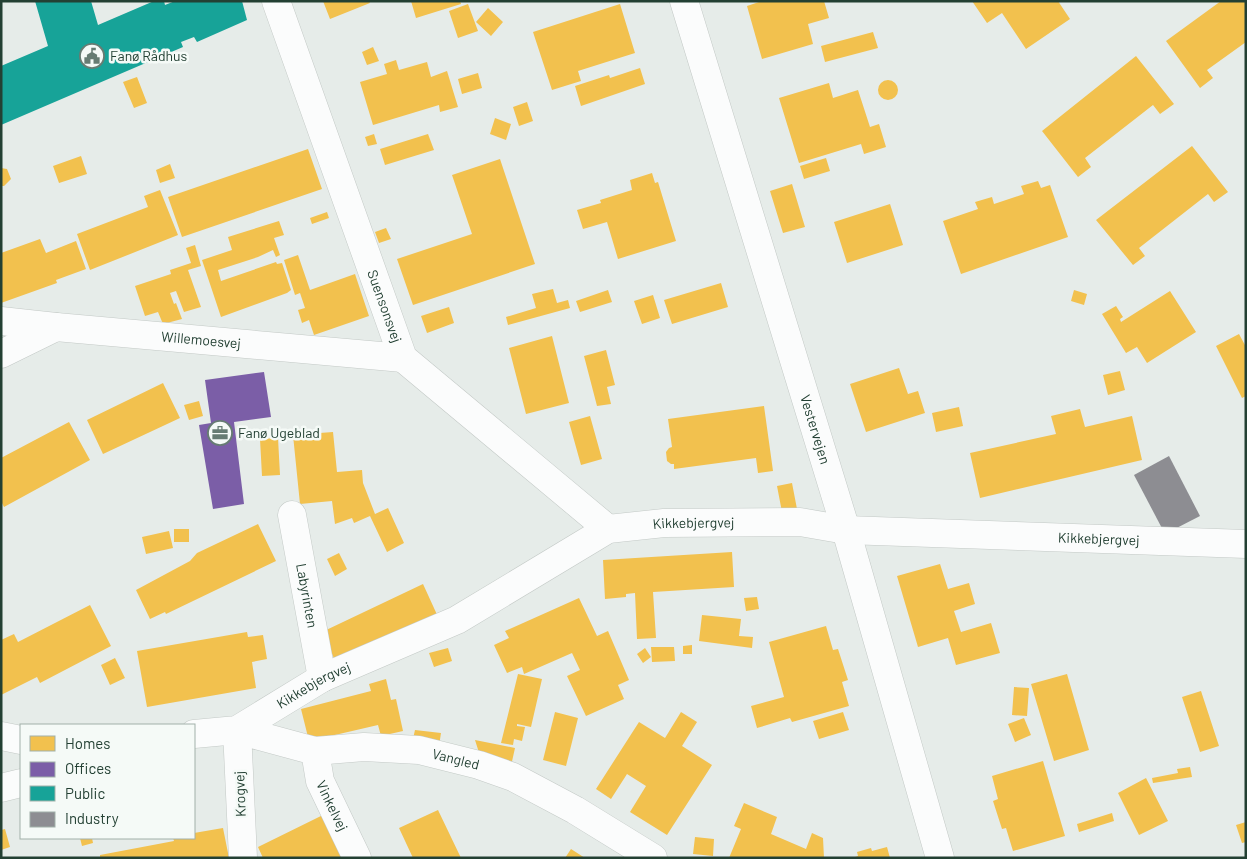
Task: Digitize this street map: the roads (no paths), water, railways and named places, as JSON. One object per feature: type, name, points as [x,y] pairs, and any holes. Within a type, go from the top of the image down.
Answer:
[{"type":"street","name":"Suensonsvej","points":[[276,1],[403,358],[608,529]]},
{"type":"street","name":"Vestervejen","points":[[684,1],[846,530],[940,858]]},
{"type":"street","name":"Willemoesvej","points":[[1,320],[56,327],[403,358]]},
{"type":"street","points":[[1,354],[56,327]]},
{"type":"street","name":"Labyrinten","points":[[292,515],[322,678]]},
{"type":"street","name":"Kikkebjergvej","points":[[195,734],[237,730],[322,678],[457,620],[608,529],[664,523],[800,522],[846,530],[1246,544]]},
{"type":"street","name":"Vangled","points":[[237,730],[315,751],[364,747],[419,750],[479,765],[513,777],[576,810],[653,858]]},
{"type":"street","name":"Krogvej","points":[[237,730],[243,858]]},
{"type":"street","points":[[1,736],[20,740]]},
{"type":"street","name":"Vinkelvej","points":[[315,751],[320,781],[357,858]]},
{"type":"street","points":[[1,788],[20,782]]},
{"type":"place","name":"Fanø Rådhus","points":[[92,56]]},
{"type":"place","name":"Fanø Ugeblad","points":[[220,433]]}]
